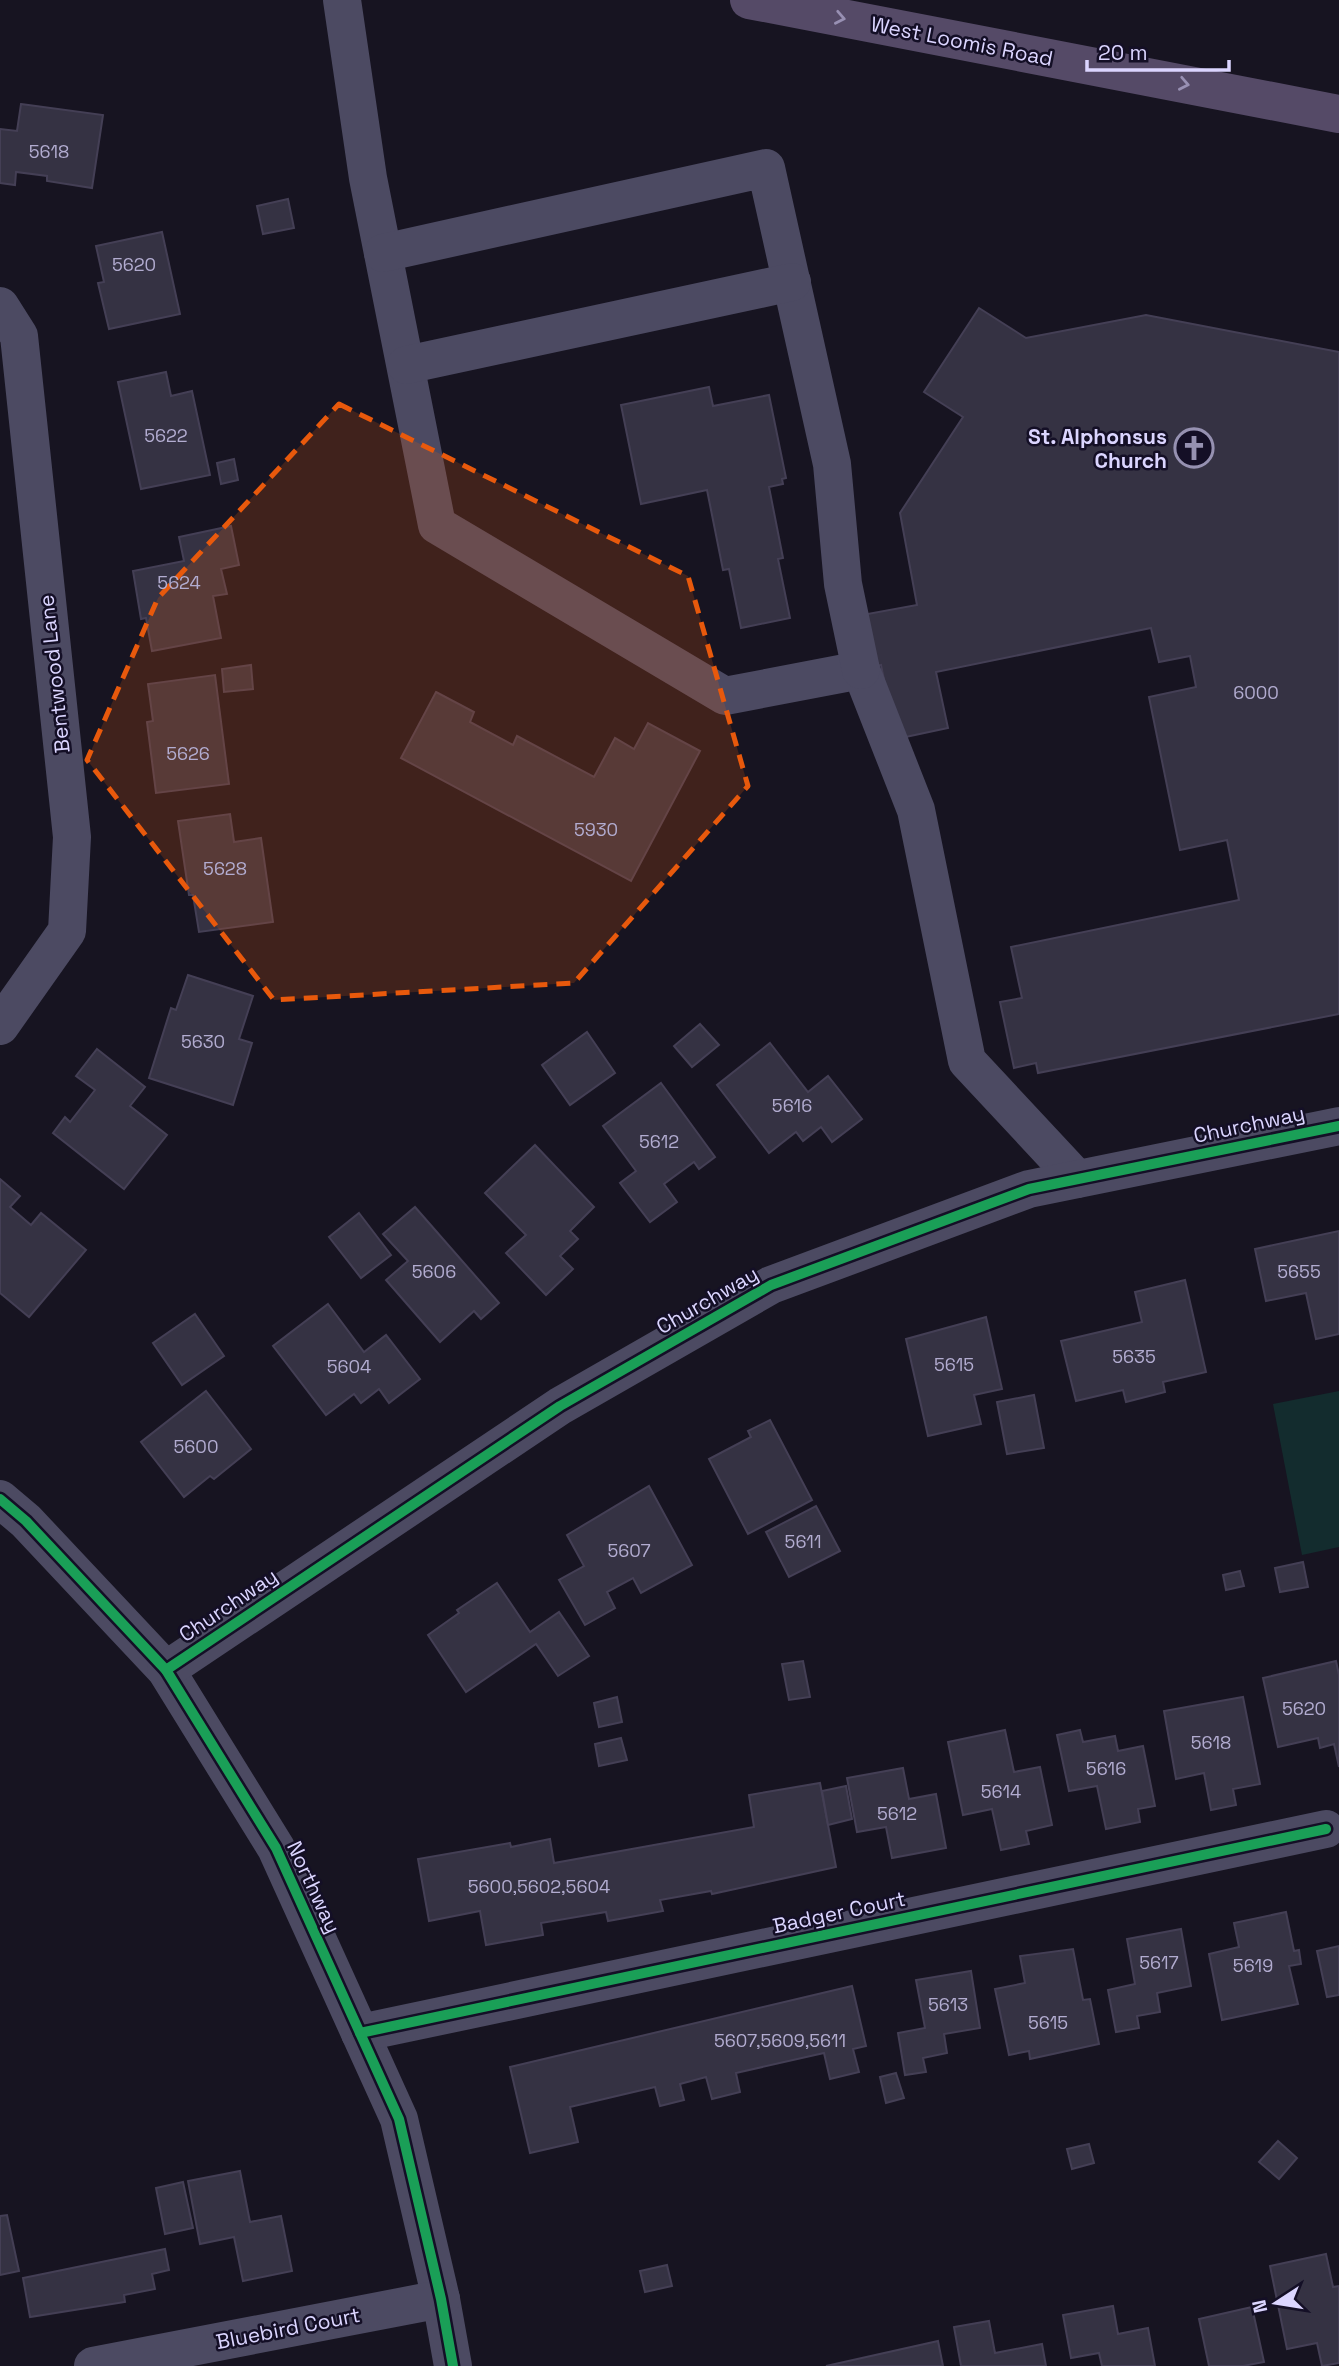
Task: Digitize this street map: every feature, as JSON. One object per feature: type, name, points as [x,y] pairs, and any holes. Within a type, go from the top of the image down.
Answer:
[{"type":"main road","name":"West Loomis Road","points":[[749,0],[1339,114]]},
{"type":"street","points":[[342,0],[368,178],[437,525],[724,696],[861,670]]},
{"type":"street","points":[[383,253],[766,168],[832,464],[843,584],[861,670],[916,810],[967,1061],[1077,1179]]},
{"type":"street","points":[[405,365],[792,282]]},
{"type":"street","name":"Bentwood Lane","points":[[0,306],[19,336],[72,837],[66,931],[0,1026]]},
{"type":"street","name":"Churchway","points":[[166,1670],[560,1406],[771,1285],[1029,1189],[1339,1126]]},
{"type":"street","name":"Northway","points":[[0,1499],[26,1521],[166,1670],[276,1848],[399,2119],[442,2299],[453,2366]]},
{"type":"street","name":"Badger Court","points":[[360,2033],[1326,1829]]},
{"type":"street","name":"Bluebird Court","points":[[93,2366],[442,2299]]},
{"type":"highlighted area","points":[[339,404],[688,576],[748,786],[574,983],[274,1000],[87,760],[158,598]]},
{"type":"green space","points":[[1339,1391],[1339,1547],[1302,1555],[1273,1404]]},
{"type":"building","points":[[21,104],[103,115],[92,188],[47,181],[47,176],[16,172],[15,185],[0,183],[0,129],[17,131]]},
{"type":"building","points":[[288,199],[294,228],[263,234],[257,206]]},
{"type":"building","points":[[162,232],[180,314],[109,329],[98,283],[104,282],[96,246]]},
{"type":"building","points":[[979,308],[1026,338],[1146,315],[1339,352],[1339,1014],[1038,1073],[1036,1063],[1014,1068],[1000,1002],[1022,998],[1011,947],[1239,900],[1227,840],[1180,850],[1149,697],[1196,687],[1190,656],[1159,662],[1151,628],[936,672],[948,728],[896,739],[881,665],[872,667],[862,615],[917,605],[900,513],[963,417],[924,392]]},
{"type":"building","points":[[166,372],[171,396],[192,391],[210,475],[141,489],[118,382]]},
{"type":"building","points":[[709,387],[713,406],[769,395],[786,478],[782,479],[783,484],[769,487],[783,558],[778,559],[790,618],[741,628],[729,569],[723,570],[707,490],[641,504],[621,405]]},
{"type":"building","points":[[234,459],[238,480],[221,484],[217,463]]},
{"type":"building","points":[[231,526],[239,565],[221,569],[227,594],[213,596],[221,638],[152,651],[146,618],[141,619],[133,571],[184,561],[179,537]]},
{"type":"building","points":[[251,665],[253,689],[224,692],[222,669]]},
{"type":"building","points":[[215,675],[229,784],[156,793],[147,722],[153,721],[148,684]]},
{"type":"building","points":[[436,692],[474,712],[470,722],[513,745],[517,736],[594,777],[615,738],[634,749],[648,723],[700,751],[631,881],[401,758]]},
{"type":"building","points":[[230,814],[234,842],[261,838],[273,922],[199,932],[193,895],[189,895],[178,821]]},
{"type":"building","points":[[188,975],[253,996],[239,1039],[252,1043],[233,1105],[149,1078],[171,1008],[176,1010]]},
{"type":"building","points":[[700,1024],[719,1045],[692,1067],[674,1046]]},
{"type":"building","points":[[587,1032],[615,1073],[570,1105],[542,1065]]},
{"type":"building","points":[[770,1043],[808,1092],[828,1076],[862,1119],[832,1142],[821,1127],[803,1141],[796,1132],[769,1153],[717,1085]]},
{"type":"building","points":[[97,1049],[145,1087],[130,1106],[167,1135],[124,1189],[53,1133],[65,1117],[70,1122],[95,1090],[76,1076]]},
{"type":"building","points":[[661,1083],[715,1157],[699,1169],[694,1162],[664,1184],[677,1202],[650,1222],[620,1183],[636,1171],[603,1126]]},
{"type":"building","points":[[535,1145],[594,1207],[570,1231],[578,1239],[560,1256],[573,1269],[546,1295],[506,1253],[526,1235],[485,1193]]},
{"type":"building","points":[[0,1179],[20,1196],[10,1207],[31,1225],[41,1213],[86,1250],[29,1317],[0,1293]]},
{"type":"building","points":[[415,1207],[499,1303],[481,1319],[474,1311],[440,1342],[386,1280],[408,1261],[383,1234]]},
{"type":"building","points":[[359,1213],[391,1255],[361,1278],[329,1237]]},
{"type":"building","points":[[1339,1231],[1339,1334],[1316,1339],[1306,1293],[1266,1301],[1255,1249]]},
{"type":"building","points":[[1185,1280],[1206,1372],[1163,1382],[1165,1392],[1126,1402],[1123,1390],[1076,1401],[1061,1341],[1142,1322],[1135,1292]]},
{"type":"building","points":[[328,1304],[364,1352],[386,1335],[420,1379],[389,1403],[379,1389],[361,1403],[354,1394],[326,1415],[273,1346]]},
{"type":"building","points":[[195,1314],[224,1356],[182,1385],[153,1343]]},
{"type":"building","points":[[986,1317],[1002,1389],[974,1395],[981,1424],[928,1436],[906,1339]]},
{"type":"building","points":[[206,1391],[251,1449],[214,1479],[210,1476],[184,1497],[141,1442]]},
{"type":"building","points":[[1034,1395],[1044,1448],[1007,1454],[997,1402]]},
{"type":"building","points":[[770,1420],[812,1500],[748,1534],[709,1459],[751,1437],[748,1431]]},
{"type":"building","points":[[649,1486],[692,1565],[641,1593],[633,1578],[607,1592],[615,1608],[585,1625],[559,1580],[584,1566],[567,1535]]},
{"type":"building","points":[[816,1506],[840,1551],[789,1577],[766,1532]]},
{"type":"building","points":[[1303,1562],[1308,1587],[1280,1592],[1275,1568]]},
{"type":"building","points":[[1240,1571],[1244,1586],[1226,1590],[1223,1575]]},
{"type":"building","points":[[497,1583],[530,1632],[559,1612],[589,1656],[558,1676],[536,1644],[466,1692],[428,1635],[459,1613],[457,1610]]},
{"type":"building","points":[[803,1661],[810,1697],[789,1700],[782,1664]]},
{"type":"building","points":[[1336,1661],[1339,1675],[1339,1767],[1334,1744],[1320,1748],[1318,1738],[1278,1747],[1263,1678]]},
{"type":"building","points":[[617,1697],[622,1722],[599,1727],[594,1703]]},
{"type":"building","points":[[1243,1697],[1260,1784],[1233,1789],[1236,1805],[1211,1810],[1204,1773],[1176,1779],[1164,1711]]},
{"type":"building","points":[[1005,1730],[1014,1772],[1040,1767],[1052,1825],[1026,1831],[1029,1844],[1001,1850],[992,1809],[963,1815],[948,1742]]},
{"type":"building","points":[[1080,1730],[1083,1742],[1115,1736],[1118,1751],[1143,1746],[1155,1806],[1138,1809],[1140,1822],[1106,1829],[1097,1786],[1069,1791],[1057,1735]]},
{"type":"building","points":[[621,1738],[627,1760],[599,1766],[595,1744]]},
{"type":"building","points":[[903,1768],[909,1799],[936,1794],[946,1848],[892,1858],[886,1827],[857,1832],[847,1778]]},
{"type":"building","points":[[820,1783],[836,1867],[712,1894],[711,1891],[660,1900],[663,1911],[608,1921],[606,1912],[541,1923],[543,1935],[486,1945],[480,1911],[429,1921],[418,1859],[550,1839],[554,1863],[754,1827],[749,1795]]},
{"type":"building","points":[[846,1786],[852,1819],[828,1825],[822,1791]]},
{"type":"building","points":[[1286,1912],[1294,1951],[1299,1950],[1301,1964],[1289,1966],[1298,2004],[1222,2020],[1209,1954],[1239,1947],[1234,1923]]},
{"type":"building","points":[[1181,1929],[1191,1986],[1157,1993],[1160,2012],[1137,2016],[1139,2028],[1116,2032],[1108,1990],[1135,1984],[1127,1939]]},
{"type":"building","points":[[1339,1946],[1339,1995],[1327,1997],[1317,1951]]},
{"type":"building","points":[[1073,1949],[1083,2000],[1090,1999],[1099,2044],[1030,2059],[1029,2051],[1009,2055],[995,1989],[1025,1983],[1020,1956]]},
{"type":"building","points":[[971,1971],[980,2028],[944,2034],[947,2053],[923,2058],[926,2072],[905,2075],[898,2033],[925,2028],[916,1980]]},
{"type":"building","points":[[852,1986],[866,2046],[853,2049],[859,2072],[830,2079],[824,2053],[736,2073],[740,2092],[712,2099],[706,2077],[680,2084],[684,2100],[660,2106],[655,2087],[570,2107],[578,2142],[530,2153],[510,2067]]},
{"type":"building","points":[[896,2073],[904,2098],[886,2103],[880,2077]]},
{"type":"building","points":[[1278,2141],[1297,2158],[1279,2179],[1259,2162]]},
{"type":"building","points":[[1089,2144],[1094,2163],[1072,2169],[1067,2149]]},
{"type":"building","points":[[240,2171],[250,2222],[281,2216],[292,2271],[243,2281],[234,2237],[200,2244],[188,2181]]},
{"type":"building","points":[[183,2182],[193,2228],[165,2234],[156,2188]]},
{"type":"building","points":[[7,2215],[19,2271],[0,2275],[0,2216]]},
{"type":"building","points":[[165,2249],[169,2270],[152,2274],[155,2289],[124,2295],[125,2302],[30,2317],[23,2278]]},
{"type":"building","points":[[1326,2254],[1333,2287],[1339,2286],[1339,2363],[1322,2366],[1317,2343],[1287,2349],[1270,2266]]},
{"type":"building","points":[[667,2265],[672,2286],[645,2292],[640,2271]]},
{"type":"building","points":[[1113,2306],[1118,2334],[1148,2328],[1155,2366],[1102,2366],[1099,2353],[1071,2358],[1063,2315]]},
{"type":"building","points":[[1252,2307],[1264,2362],[1243,2366],[1209,2366],[1199,2319]]},
{"type":"building","points":[[989,2321],[995,2353],[1042,2344],[1046,2366],[961,2366],[954,2327]]},
{"type":"building","points":[[938,2341],[943,2366],[826,2366]]},
{"type":"cycle path","points":[[166,1670],[560,1406],[771,1285],[1029,1189],[1339,1126]]},
{"type":"cycle path","points":[[0,1499],[26,1521],[166,1670],[276,1848],[399,2119],[441,2299],[453,2366]]},
{"type":"cycle path","points":[[360,2033],[1326,1829]]},
{"type":"place","name":"St. Alphonsus Church","points":[[1194,448]]}]
